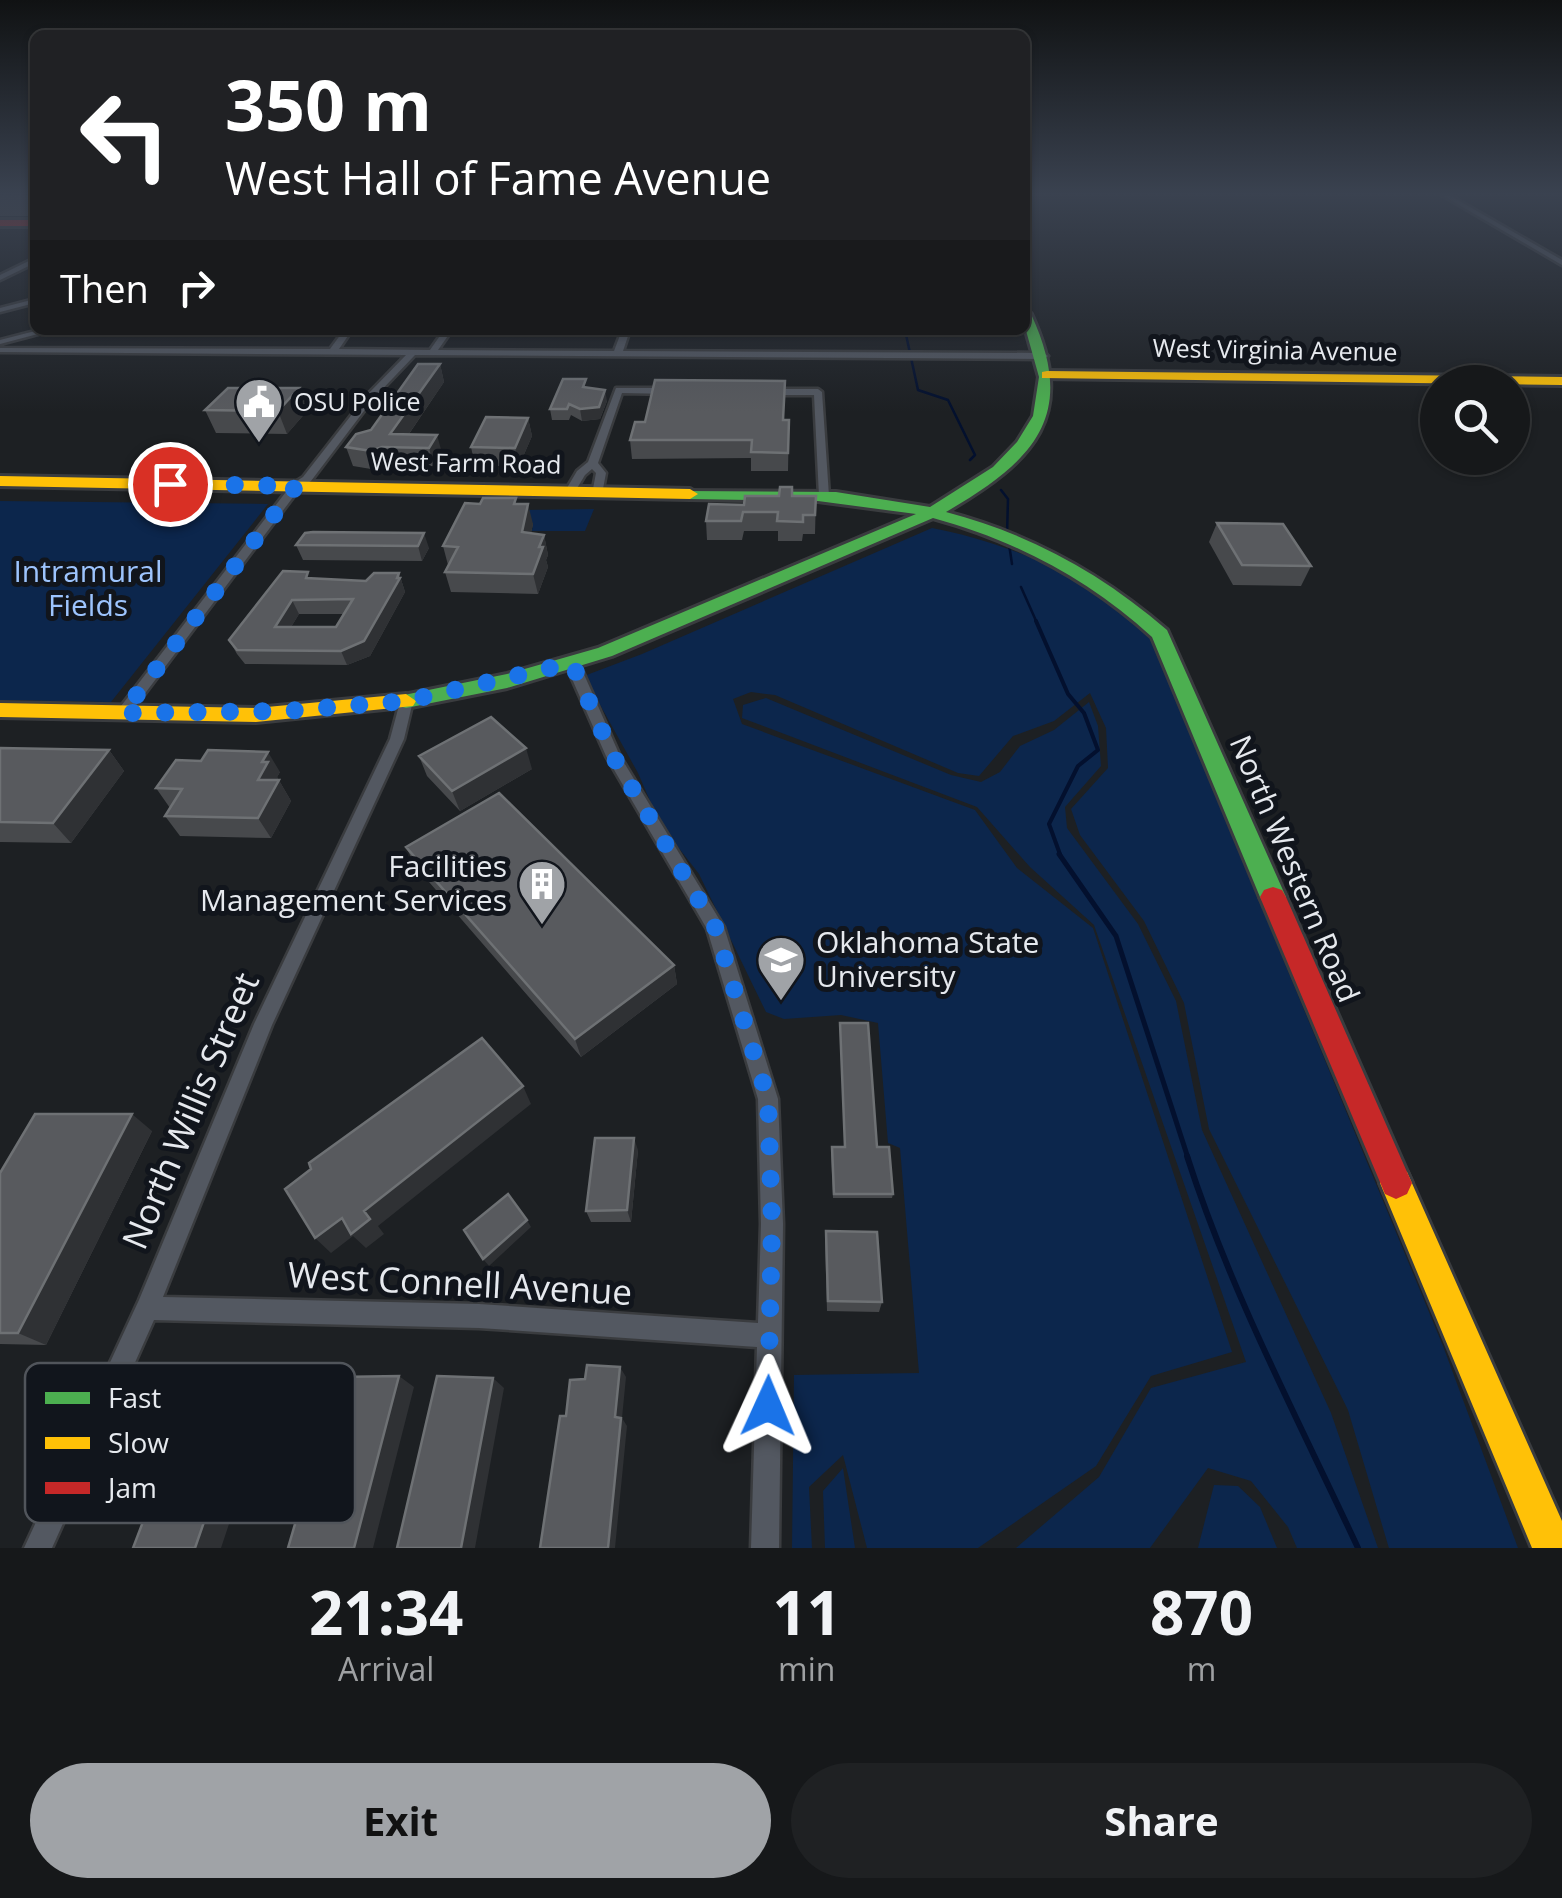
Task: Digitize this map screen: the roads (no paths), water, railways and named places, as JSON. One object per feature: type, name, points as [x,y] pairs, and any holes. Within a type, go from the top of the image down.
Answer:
[{"type":"main road","points":[[0,710],[260,712],[406,701],[572,663],[753,592],[929,513],[978,483],[1012,456],[1040,416],[1045,366],[1030,328]]},
{"type":"main road","name":"West Virginia Avenue","points":[[1045,366],[1562,381]]},
{"type":"main road","name":"West Farm Road","points":[[0,480],[824,496],[929,513]]},
{"type":"main road","points":[[876,502],[887,514],[885,531]]},
{"type":"main road","name":"North Western Road","points":[[929,513],[1049,556],[1104,583],[1139,609],[1160,634],[1553,1548]]},
{"type":"street","points":[[0,310],[30,303]]},
{"type":"street","points":[[0,342],[30,335]]},
{"type":"street","points":[[48,350],[49,335]]},
{"type":"street","points":[[332,354],[345,335]]},
{"type":"street","points":[[430,354],[444,335]]},
{"type":"street","points":[[617,355],[624,335]]},
{"type":"street","points":[[0,350],[910,356],[1045,366]]},
{"type":"street","points":[[123,713],[296,486],[306,479],[370,397],[412,354]]},
{"type":"street","points":[[569,493],[580,473],[593,463],[618,390],[678,391]]},
{"type":"street","points":[[758,392],[818,392],[824,496]]},
{"type":"street","points":[[593,463],[601,473],[597,494]]},
{"type":"street","points":[[572,663],[613,756],[715,927],[768,1099],[772,1224],[765,1548]]},
{"type":"street","name":"North Willis Street","points":[[123,1363],[263,1024],[397,739],[406,701]]},
{"type":"street","name":"West Connell Avenue","points":[[148,1308],[479,1316],[769,1336]]},
{"type":"street","name":"North Willis Street","points":[[38,1548],[49,1523]]},
{"type":"waterway","points":[[906,335],[918,390],[948,400],[975,455],[970,460]]},
{"type":"waterway","points":[[1001,490],[1008,499],[1007,535]]},
{"type":"waterway","points":[[1009,544],[1012,564]]},
{"type":"waterway","points":[[1021,587],[1037,623]]},
{"type":"waterway","points":[[1036,621],[1068,694],[1084,713],[1098,750],[1078,766],[1049,824],[1061,857]]},
{"type":"waterway","points":[[1061,857],[1116,936],[1188,1158]]},
{"type":"waterway","points":[[1187,1156],[1244,1306],[1358,1548]]},
{"type":"place","name":"OSU Police","points":[[259,444]]},
{"type":"place","name":"Facilities Management Services","points":[[542,926]]},
{"type":"place","name":"Oklahoma State University","points":[[781,1002]]},
{"type":"park label","name":"Intramural Fields","points":[[88,589]]}]
